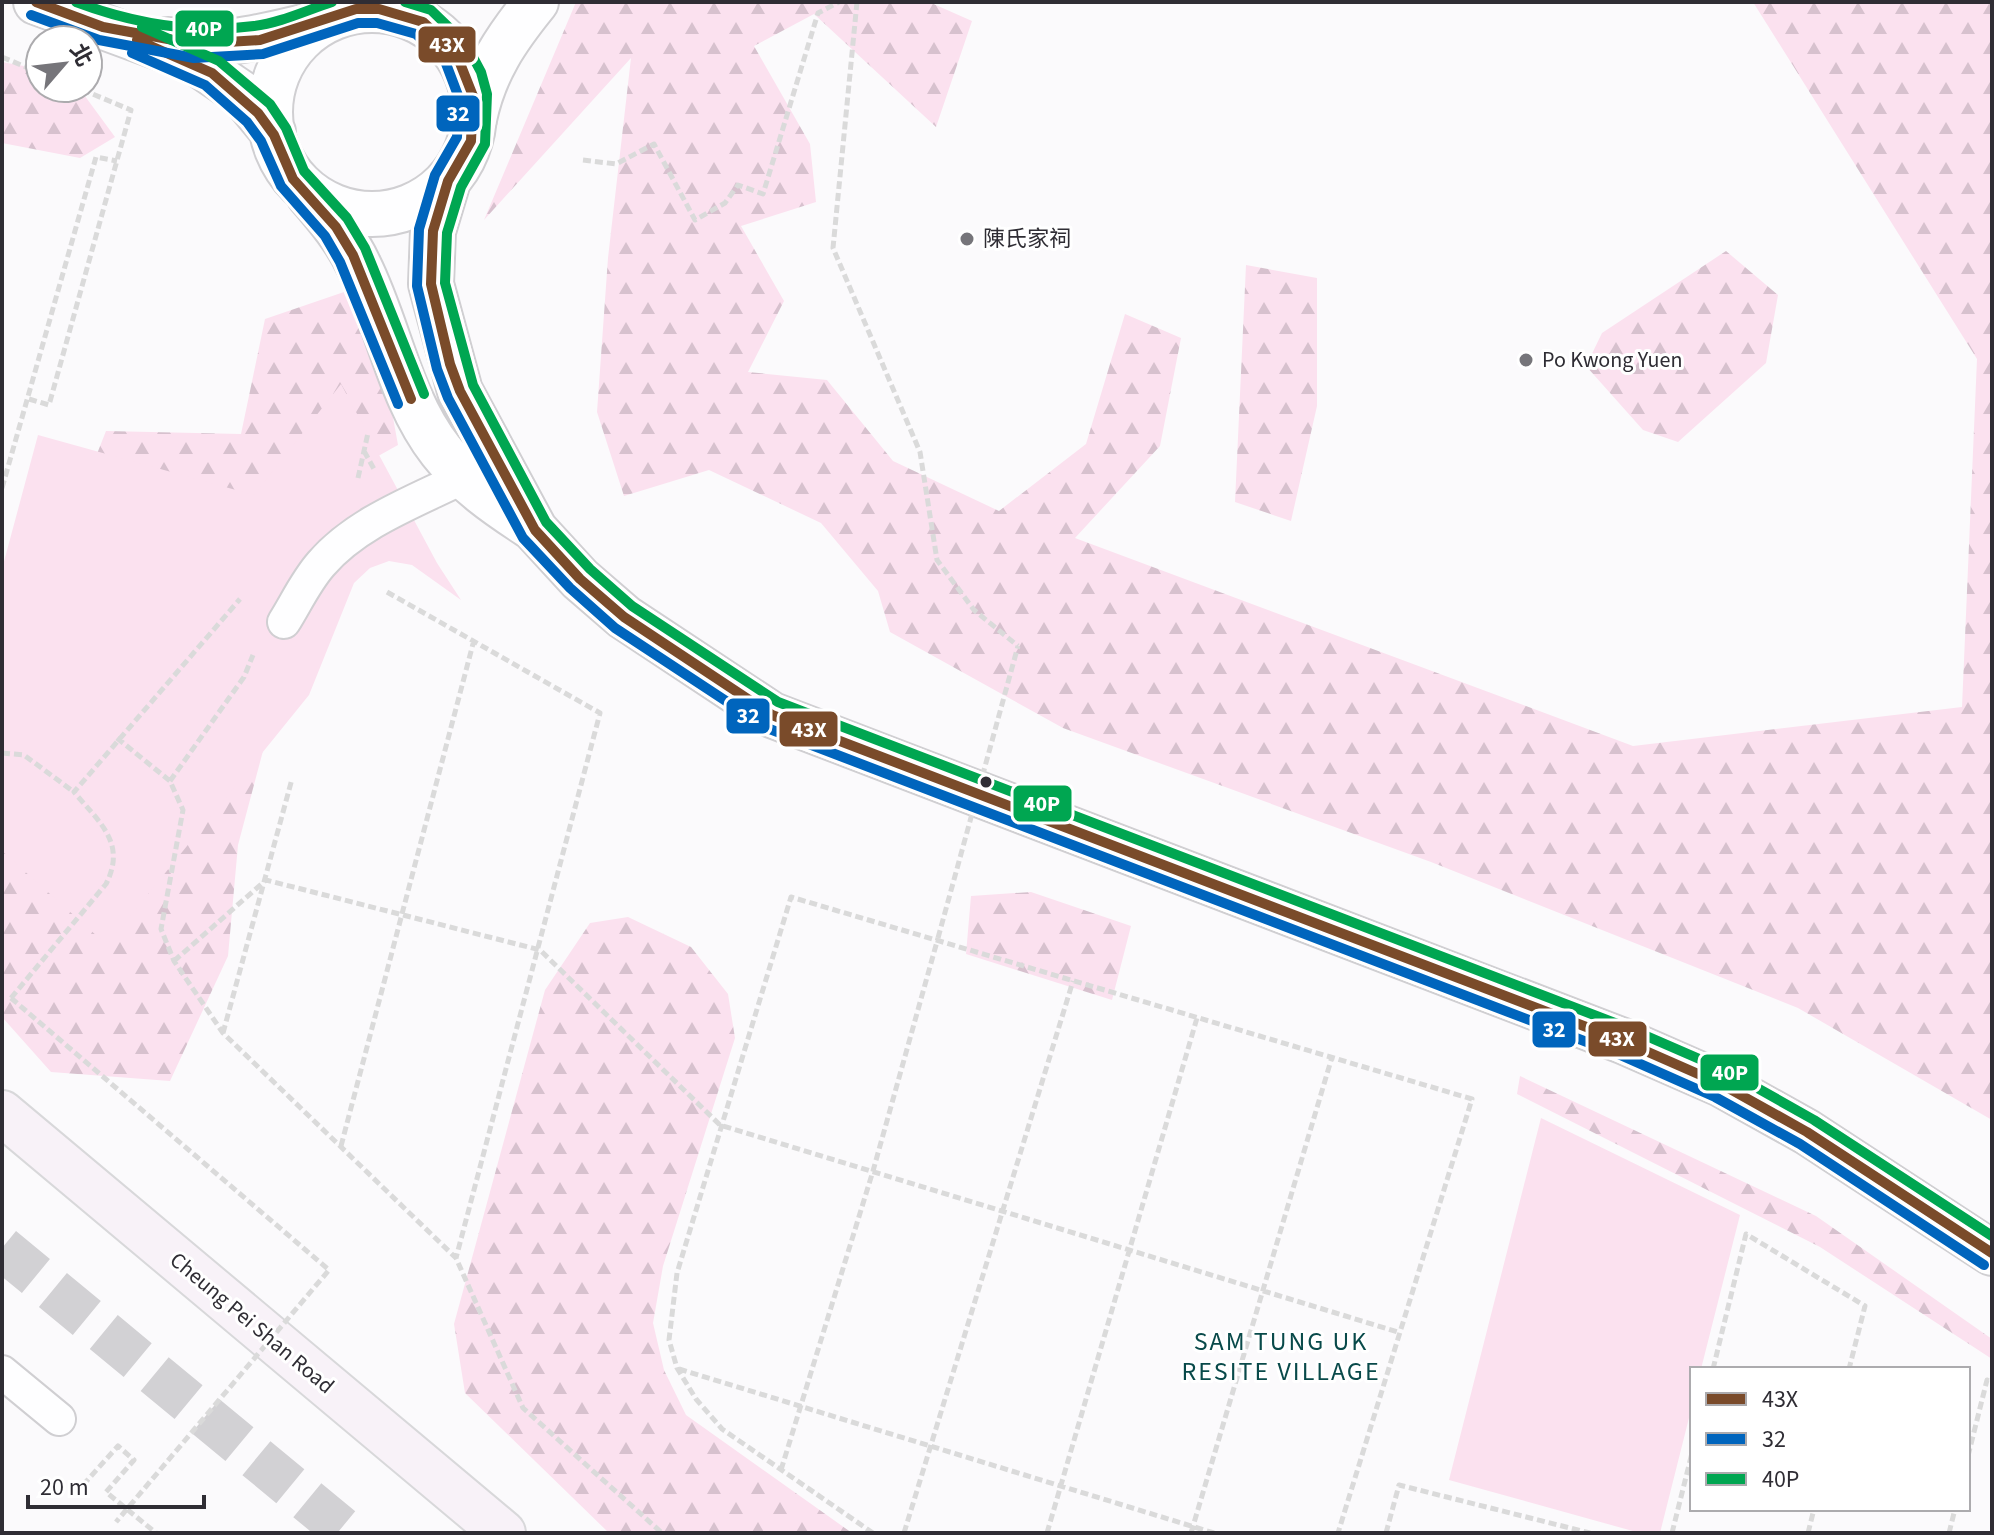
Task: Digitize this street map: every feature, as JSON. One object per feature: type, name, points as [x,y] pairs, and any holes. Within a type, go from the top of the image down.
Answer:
[{"type":"highway","name":"Cheung Pei Shan Road","points":[[2,1113],[503,1533]]},
{"type":"street","points":[[36,2],[95,24]]},
{"type":"street","points":[[535,530],[460,391],[437,317],[431,284],[433,231],[448,181],[471,141],[481,84],[494,58],[536,2]]},
{"type":"street","points":[[104,27],[195,44],[223,45],[260,40],[353,12],[401,13],[441,36],[468,77],[474,119]]},
{"type":"street","points":[[353,12],[296,42],[273,81],[270,102],[273,132],[288,171],[339,232],[359,265],[414,408],[440,450],[475,489],[535,530],[580,579],[624,617],[772,715],[1623,1041],[1707,1078],[1807,1132],[1992,1253]]},
{"type":"street","points":[[104,27],[191,59],[219,76],[241,93],[273,132]]},
{"type":"street","points":[[303,188],[344,211],[388,214],[431,196],[448,181]]},
{"type":"lane","points":[[284,622],[319,566],[334,550],[367,526],[464,477]]},
{"type":"lane","points":[[2,1372],[59,1419]]},
{"type":"path","points":[[583,160],[616,164],[654,144],[695,220],[725,203],[738,185],[763,194],[818,13],[839,2]]},
{"type":"path","points":[[781,1470],[873,1171],[1018,646],[974,610],[937,560],[920,452],[833,248],[857,2]]},
{"type":"path","points":[[2,57],[24,66]]},
{"type":"path","points":[[29,399],[49,405],[131,110],[104,99]]},
{"type":"path","points":[[2,488],[96,157],[117,161]]},
{"type":"path","points":[[358,480],[370,425]]},
{"type":"path","points":[[387,592],[600,713],[540,950],[456,1258]]},
{"type":"path","points":[[74,792],[117,738],[244,594]]},
{"type":"path","points":[[341,1146],[474,640]]},
{"type":"path","points":[[170,781],[244,677],[255,649]]},
{"type":"path","points":[[117,738],[170,781],[183,810],[161,929],[174,961],[223,1033],[456,1258],[523,1408],[662,1533]]},
{"type":"path","points":[[2,753],[24,755],[74,792],[104,827],[114,847],[115,867],[106,884],[11,998],[329,1270],[116,1522]]},
{"type":"path","points":[[223,1033],[292,779]]},
{"type":"path","points":[[266,880],[540,950],[720,1125],[1398,1332]]},
{"type":"path","points":[[174,961],[266,880]]},
{"type":"path","points":[[873,1533],[722,1429],[696,1399],[677,1368],[669,1340],[677,1273],[791,897],[938,938],[1472,1099],[1338,1533]]},
{"type":"path","points":[[904,1533],[1073,981]]},
{"type":"path","points":[[1047,1533],[1197,1018]]},
{"type":"path","points":[[1192,1530],[1332,1057]]},
{"type":"path","points":[[1713,1367],[1746,1234],[1865,1306],[1850,1367]]},
{"type":"path","points":[[677,1368],[1061,1486],[1192,1530],[1214,1533]]},
{"type":"path","points":[[1970,1448],[1987,1380],[1992,1383]]},
{"type":"path","points":[[83,1485],[118,1446],[134,1460],[106,1492],[156,1533]]},
{"type":"path","points":[[1672,1533],[1690,1461]]},
{"type":"path","points":[[1386,1533],[1399,1485],[1590,1533]]},
{"type":"path","points":[[1808,1533],[1814,1511]]},
{"type":"path","points":[[1949,1533],[1954,1511]]},
{"type":"green space","points":[[576,2],[929,2],[972,21],[936,127],[814,14],[754,46],[810,144],[816,202],[741,226],[784,301],[748,372],[827,380],[893,461],[999,511],[1086,444],[1125,314],[1181,338],[1160,446],[1075,538],[1633,746],[1962,707],[1977,359],[1753,2],[1992,2],[1992,1120],[1798,1008],[1431,862],[1063,728],[890,632],[878,591],[821,523],[709,470],[624,496],[597,412],[608,258],[631,58],[484,220]]},
{"type":"green space","points":[[2,62],[24,66],[24,104],[91,104],[115,137],[80,158],[2,143]]},
{"type":"green space","points":[[1726,251],[1778,295],[1766,363],[1678,442],[1643,430],[1586,366],[1602,333]]},
{"type":"green space","points":[[1246,265],[1317,278],[1317,406],[1291,521],[1235,502]]},
{"type":"green space","points":[[344,292],[388,390],[398,445],[335,480],[238,845],[228,956],[170,1081],[51,1072],[2,1017],[2,773],[50,573],[106,431],[241,434],[265,319]]},
{"type":"green space","points":[[341,384],[437,563],[461,600],[412,565],[389,561],[370,568],[354,583],[309,695],[107,945],[2,851],[2,569],[38,435],[254,495]]},
{"type":"green space","points":[[1031,892],[1131,926],[1112,1000],[966,954],[971,896]]},
{"type":"green space","points":[[628,917],[691,947],[728,994],[735,1038],[663,1266],[653,1323],[664,1370],[686,1415],[852,1533],[609,1533],[465,1393],[454,1324],[545,990],[590,923]]},
{"type":"green space","points":[[1520,1076],[1816,1216],[1992,1339],[1992,1359],[1820,1247],[1517,1094]]},
{"type":"green space","points":[[1541,1118],[1740,1215],[1702,1367],[1690,1367],[1690,1414],[1660,1533],[1640,1533],[1449,1480]]},
{"type":"tunnel","points":[[2,1248],[347,1533]]},
{"type":"transit line","name":"43X","points":[[36,2],[103,27],[195,44],[260,40],[356,9],[379,9],[423,22],[456,53],[473,96],[471,141],[448,181],[433,231],[431,284],[450,364],[460,391],[535,530],[580,579],[624,617],[772,715],[1623,1041],[1721,1084],[1807,1132],[1992,1253]]},
{"type":"transit line","name":"40P","points":[[76,2],[141,21],[209,29],[264,24],[332,2]]},
{"type":"transit line","name":"40P","points":[[405,2],[431,10],[466,44],[481,72],[487,94],[485,144],[461,187],[447,233],[445,283],[473,385],[546,522],[590,569],[632,606],[778,702],[1628,1028],[1727,1071],[1814,1120],[1992,1236]]},
{"type":"transit line","name":"32","points":[[31,15],[99,40],[194,58],[263,54],[358,23],[377,23],[416,34],[445,61],[459,98],[457,137],[435,175],[419,229],[417,286],[437,369],[448,398],[523,538],[570,588],[615,628],[767,728],[1618,1054],[1715,1097],[1800,1144],[1984,1265]]},
{"type":"transit line","name":"40P","points":[[142,27],[219,61],[270,104],[286,128],[304,171],[347,218],[365,248],[424,394]]},
{"type":"transit line","name":"43X","points":[[137,40],[212,73],[258,113],[274,135],[293,179],[336,227],[353,255],[411,399]]},
{"type":"transit line","name":"32","points":[[132,53],[205,85],[247,122],[261,141],[281,186],[325,236],[340,262],[398,404]]},
{"type":"place","name":"陳氏家祠","points":[[967,239]]},
{"type":"place","name":"Po Kwong Yuen","points":[[1526,360]]},
{"type":"district","name":"SAM TUNG UK RESITE VILLAGE","points":[[1281,1356]]}]
